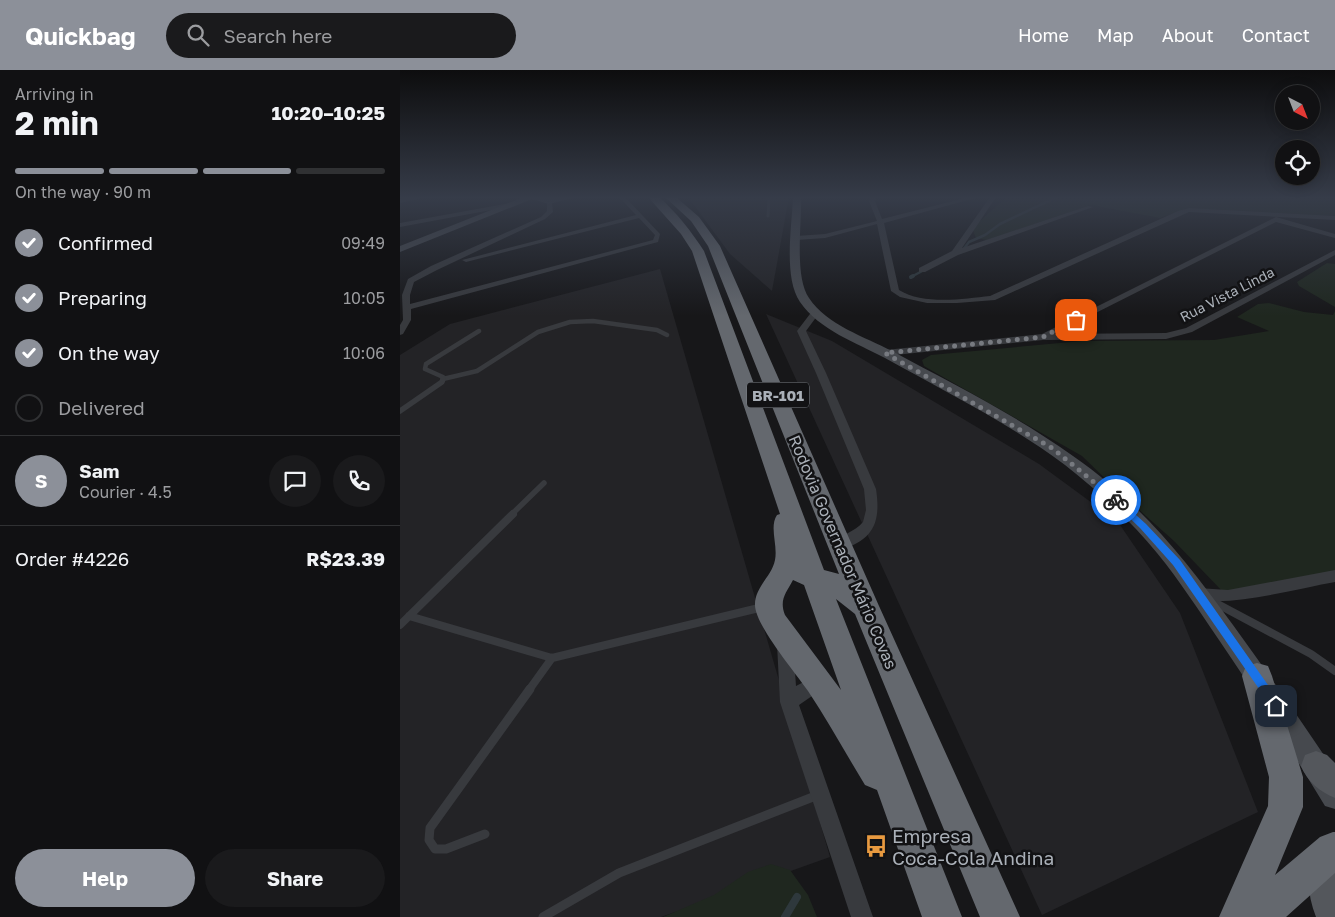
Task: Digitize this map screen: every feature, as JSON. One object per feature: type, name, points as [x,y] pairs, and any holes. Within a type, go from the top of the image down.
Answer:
[{"type":"highway","name":"Rodovia Governador Mário Covas","points":[[689,237],[698,251],[718,303],[814,577],[942,917]]},
{"type":"highway","name":"Rodovia Governador Mário Covas","points":[[707,237],[714,246],[865,606],[1000,917]]},
{"type":"highway","points":[[779,480],[788,549],[786,568],[773,595],[774,621],[819,682],[845,726],[869,760],[911,838]]},
{"type":"highway","points":[[773,595],[784,580],[799,575],[832,582],[865,606]]},
{"type":"highway","points":[[1239,917],[1285,806],[1286,777],[1257,676]]},
{"type":"highway","points":[[1257,917],[1334,850]]},
{"type":"main road","points":[[400,249],[431,237]]},
{"type":"main road","points":[[796,238],[799,289],[803,299],[816,312],[842,330],[998,416],[1066,459],[1103,488],[1143,526],[1176,563],[1257,676],[1326,774],[1335,796]]},
{"type":"main road","points":[[1334,850],[1324,873],[1328,905],[1334,917]]},
{"type":"street","points":[[400,332],[408,320],[406,295],[411,281],[434,268],[503,237]]},
{"type":"street","points":[[434,268],[559,237]]},
{"type":"street","points":[[407,307],[656,241],[657,237]]},
{"type":"street","points":[[796,238],[817,237]]},
{"type":"street","points":[[883,237],[896,292],[903,297],[916,299],[971,300],[992,298],[1126,237]]},
{"type":"street","points":[[955,253],[966,237]]},
{"type":"street","points":[[922,270],[955,253],[1003,237]]},
{"type":"street","points":[[1043,337],[1235,237]]},
{"type":"street","name":"Rua Vista Linda","points":[[885,353],[1043,337],[1177,334],[1189,330],[1335,252]]},
{"type":"street","points":[[1325,258],[1335,261]]},
{"type":"street","points":[[816,312],[800,332],[821,373],[870,490],[874,509],[872,521],[859,535],[840,545]]},
{"type":"street","points":[[1198,594],[1228,596],[1335,576]]},
{"type":"street","points":[[784,635],[789,702],[862,917]]},
{"type":"street","points":[[789,702],[809,686],[819,682]]},
{"type":"lane","points":[[400,411],[443,379],[466,376],[538,332],[570,322],[593,321],[657,330],[667,335]]},
{"type":"lane","points":[[443,379],[441,376],[425,369],[426,364],[479,331]]},
{"type":"lane","points":[[400,625],[544,483]]},
{"type":"lane","points":[[1198,594],[1311,654],[1335,671]]},
{"type":"lane","points":[[409,616],[552,658],[773,595]]},
{"type":"lane","points":[[485,834],[446,849],[435,849],[430,844],[428,837],[430,828],[552,658]]},
{"type":"lane","points":[[543,917],[619,873],[819,794]]},
{"type":"shaded area","points":[[717,237],[782,237],[772,291],[730,254]]},
{"type":"shaded area","points":[[975,237],[997,237],[987,240]]},
{"type":"shaded area","points":[[1327,263],[1335,264],[1335,307],[1299,286],[1297,282]]},
{"type":"shaded area","points":[[660,269],[830,857],[661,917],[400,917],[400,355],[450,324]]},
{"type":"shaded area","points":[[1269,303],[1304,312],[1333,315],[1335,311],[1335,573],[1224,593],[1174,541],[1082,456],[924,366],[922,360],[931,355],[1082,341],[1214,340],[1269,331],[1237,317],[1258,304]]},
{"type":"shaded area","points":[[766,314],[832,341],[1039,464],[1118,522],[1180,613],[1258,812],[1042,915]]},
{"type":"shaded area","points":[[771,864],[790,870],[808,895],[817,917],[663,917],[714,895],[748,872]]},
{"type":"waterway","points":[[962,251],[969,242],[982,237]]},
{"type":"waterway","points":[[913,276],[911,277],[926,269]]},
{"type":"waterway","points":[[785,917],[797,897]]},
{"type":"way so far","points":[[1076,320],[1043,337],[885,353],[1052,448],[1116,500]]},
{"type":"place","name":"Empresa Coca-Cola Andina","points":[[876,846]]},
{"type":"route","points":[[1116,500],[1143,526],[1176,563],[1257,676],[1276,706]]}]
